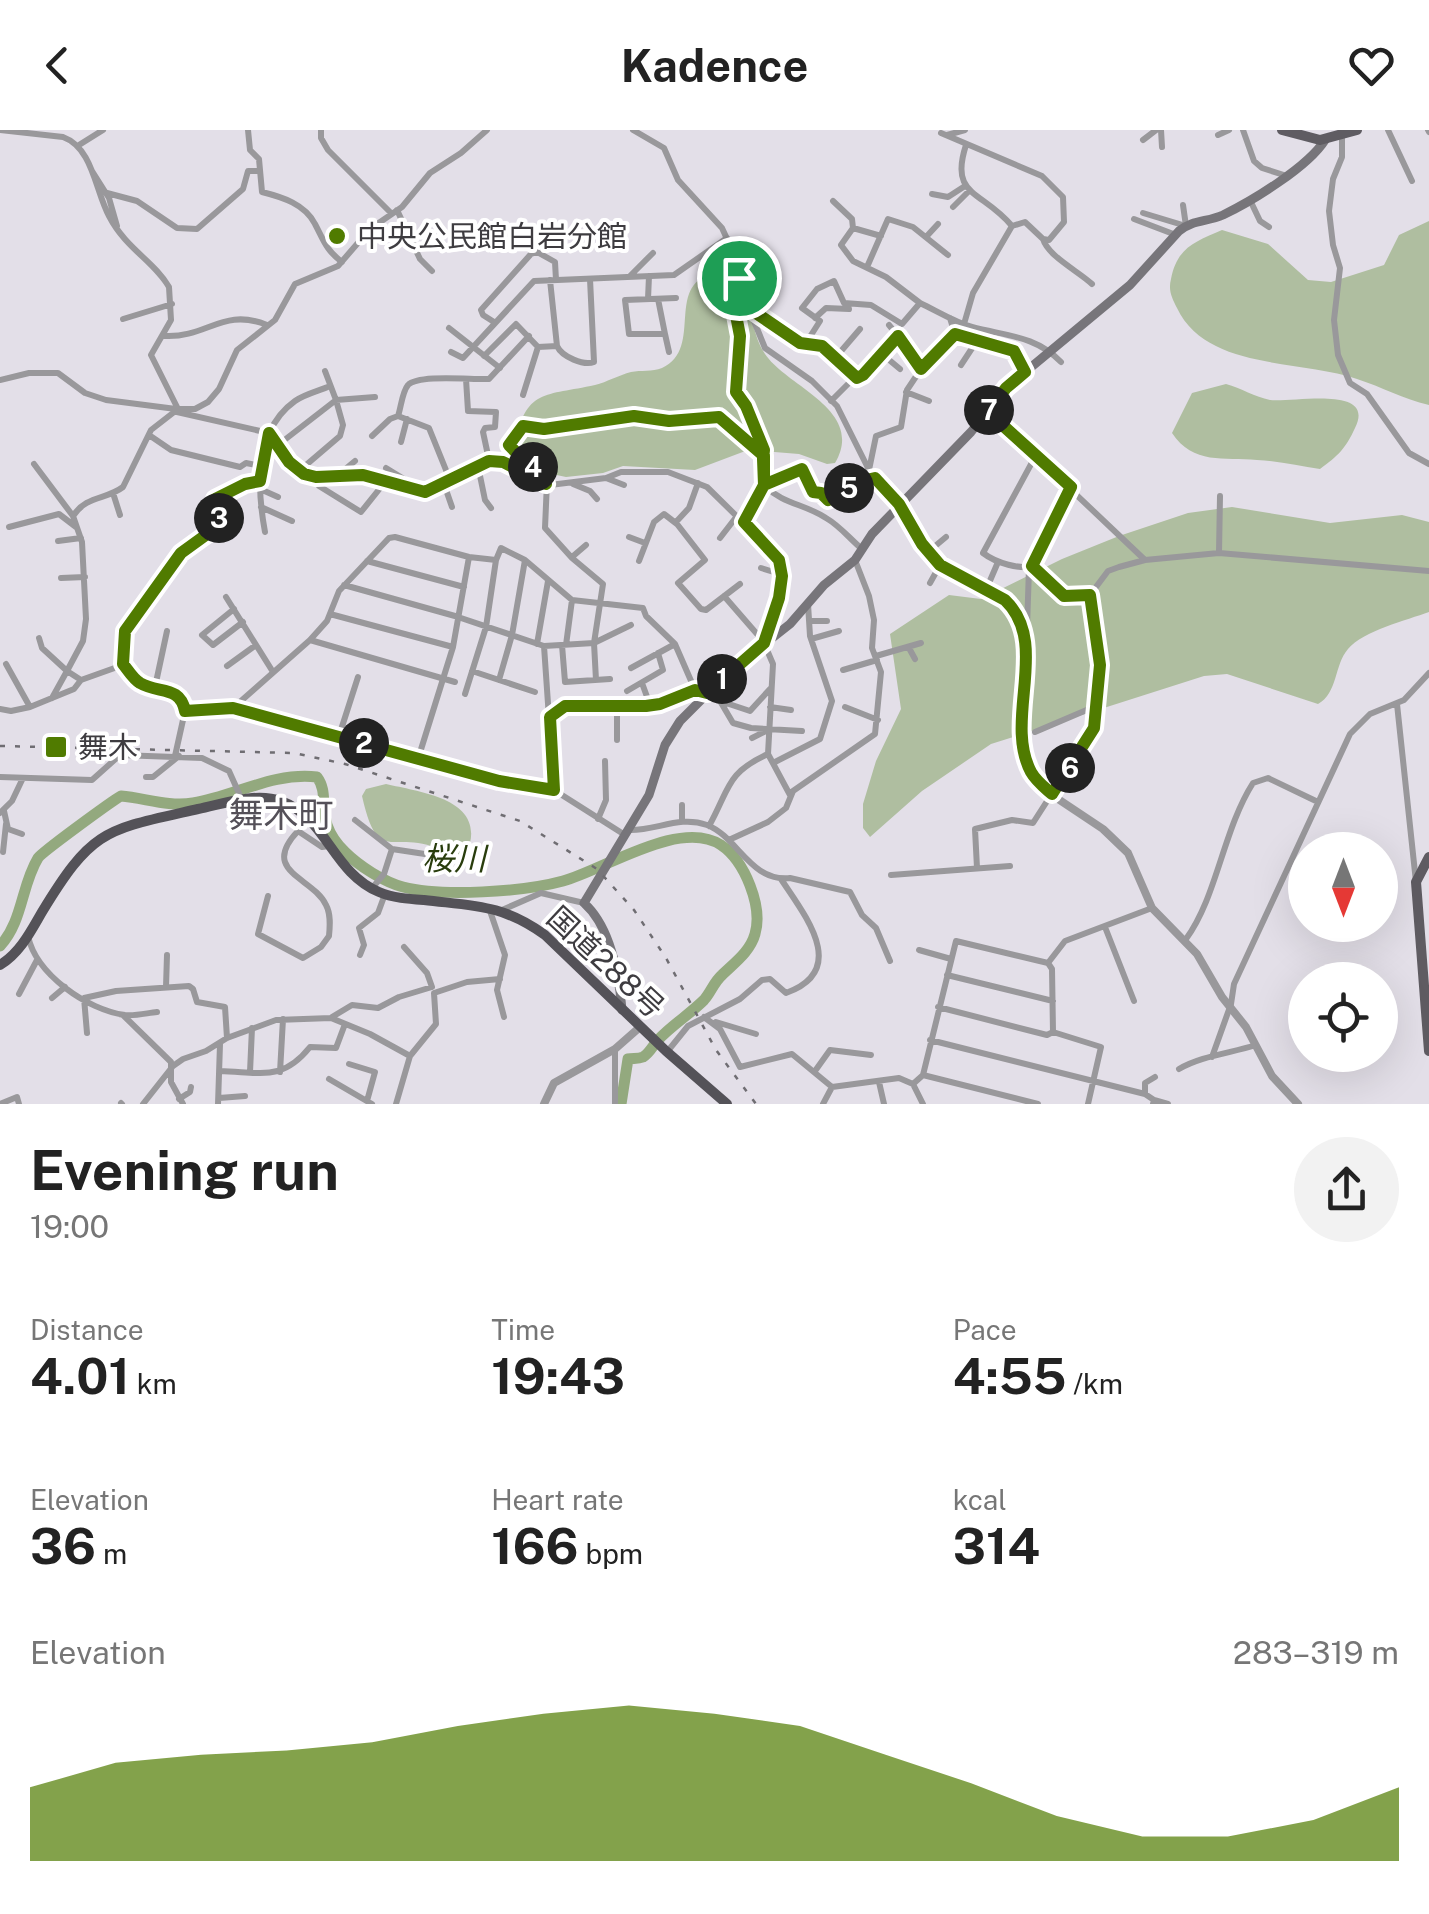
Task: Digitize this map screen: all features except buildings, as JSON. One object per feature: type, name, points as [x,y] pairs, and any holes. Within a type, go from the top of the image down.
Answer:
[{"type":"highway","name":"国道288号","points":[[0,964],[15,954],[70,867],[100,837],[239,792],[286,803],[305,814],[348,872],[385,894],[488,907],[526,920],[727,1104]]},
{"type":"main road","points":[[1282,130],[1309,140],[1325,140],[1357,130]]},
{"type":"main road","points":[[622,1010],[617,977],[599,918],[584,903],[649,795],[670,736],[707,692],[790,624],[824,585],[856,560],[872,534],[1006,388],[1130,285],[1186,226],[1224,214],[1287,176],[1315,154],[1325,140]]},
{"type":"main road","points":[[1429,857],[1416,882],[1429,1052]]},
{"type":"street","points":[[0,130],[54,133],[79,145],[116,230],[167,282],[172,304],[170,320],[152,355],[177,410]]},
{"type":"street","points":[[79,145],[104,130]]},
{"type":"street","points":[[248,130],[250,150],[259,159],[262,192]]},
{"type":"street","points":[[321,130],[320,138],[332,154],[395,212],[420,259],[432,271]]},
{"type":"street","points":[[74,516],[87,500],[113,493],[128,478],[154,427],[177,410],[195,409],[208,402],[237,350],[268,326],[295,284],[334,269],[370,229],[395,212],[430,172],[462,153],[487,130]]},
{"type":"street","points":[[633,130],[664,148],[678,180],[710,212],[728,238],[743,272],[760,340],[768,352],[812,381],[832,400],[869,470],[899,504],[940,565],[1013,608],[1023,638],[1021,728],[1031,772],[1052,794],[1122,846],[1133,861],[1152,908],[1186,939],[1222,997],[1231,1004],[1272,1076],[1298,1104]]},
{"type":"street","points":[[965,130],[943,135],[1042,176],[1059,189],[1065,202],[1064,222],[1053,238],[1043,239]]},
{"type":"street","points":[[1143,140],[1159,130],[1162,147]]},
{"type":"street","points":[[1218,135],[1229,130]]},
{"type":"street","points":[[1243,130],[1254,161],[1262,168],[1287,176]]},
{"type":"street","points":[[1388,130],[1412,181]]},
{"type":"street","points":[[1342,136],[1342,157],[1332,184],[1329,212],[1340,268],[1334,320],[1338,354],[1350,383],[1367,394],[1409,453],[1429,464]]},
{"type":"street","points":[[966,144],[959,170],[968,188],[1012,226]]},
{"type":"street","points":[[90,170],[107,193],[116,230]]},
{"type":"street","points":[[107,193],[137,201],[177,228],[197,229],[243,189],[248,170],[259,172]]},
{"type":"street","points":[[932,194],[948,196],[968,188]]},
{"type":"street","points":[[953,208],[968,188]]},
{"type":"street","points":[[243,189],[302,208],[315,223],[328,252],[342,262]]},
{"type":"street","points":[[1248,198],[1260,221],[1269,227]]},
{"type":"street","points":[[834,200],[852,219],[853,228],[841,245],[853,261],[883,275],[920,303],[950,318],[984,330],[1028,338],[1060,362]]},
{"type":"street","points":[[1143,212],[1186,226],[1183,204]]},
{"type":"street","points":[[867,267],[888,219],[903,222],[948,256]]},
{"type":"street","points":[[1134,219],[1176,234]]},
{"type":"street","points":[[869,470],[877,434],[902,426],[906,392],[921,369],[964,324],[974,294],[1012,226],[1025,222],[1051,252],[1092,284]]},
{"type":"street","points":[[926,237],[938,224]]},
{"type":"street","points":[[853,228],[880,236]]},
{"type":"street","points":[[451,352],[461,358],[534,282],[674,276],[728,238]]},
{"type":"street","points":[[494,322],[481,310],[537,252],[555,263],[556,346],[562,354],[588,364],[594,362],[590,278]]},
{"type":"street","points":[[630,277],[653,253]]},
{"type":"street","points":[[883,275],[891,264]]},
{"type":"street","points":[[743,272],[739,280],[744,295],[735,310],[740,336],[736,392],[762,442],[764,456],[764,485],[744,522]]},
{"type":"street","points":[[648,299],[649,276]]},
{"type":"street","points":[[806,344],[820,325],[802,308],[817,289],[832,281],[836,282],[838,296],[844,303],[871,304],[902,324],[920,303]]},
{"type":"street","points":[[665,334],[630,334],[625,300],[676,298]]},
{"type":"street","points":[[658,300],[669,352]]},
{"type":"street","points":[[123,319],[172,304]]},
{"type":"street","points":[[815,318],[824,308],[849,310]]},
{"type":"street","points":[[753,311],[778,330],[806,344],[818,344],[857,378]]},
{"type":"street","points":[[164,336],[183,336],[233,317],[268,326]]},
{"type":"street","points":[[950,318],[955,334]]},
{"type":"street","points":[[484,356],[515,324],[538,347]]},
{"type":"street","points":[[889,325],[921,369]]},
{"type":"street","points":[[449,328],[500,368]]},
{"type":"street","points":[[836,356],[860,329]]},
{"type":"street","points":[[961,365],[984,330]]},
{"type":"street","points":[[955,334],[1014,351],[1025,372]]},
{"type":"street","points":[[401,442],[406,388],[412,382],[489,378],[529,336]]},
{"type":"street","points":[[832,400],[898,336]]},
{"type":"street","points":[[538,347],[556,346]]},
{"type":"street","points":[[523,395],[538,347]]},
{"type":"street","points":[[882,354],[900,368]]},
{"type":"street","points":[[299,472],[340,436],[343,425],[325,371]]},
{"type":"street","points":[[0,380],[29,373],[58,373],[85,393],[106,400],[177,410],[269,433],[299,472],[316,477],[363,475],[428,492],[489,461],[503,462],[546,484],[572,484],[621,472],[668,472],[698,483],[720,498],[772,551],[782,568],[779,598],[764,643]]},
{"type":"street","points":[[466,379],[468,411],[496,412],[496,426],[483,432],[489,461]]},
{"type":"street","points":[[265,532],[260,485],[269,433],[294,402],[330,386]]},
{"type":"street","points":[[906,392],[929,401]]},
{"type":"street","points":[[278,446],[336,400],[375,396]]},
{"type":"street","points":[[988,412],[1146,560]]},
{"type":"street","points":[[596,680],[594,643],[602,582],[572,557],[544,525],[546,484],[509,445],[523,426],[544,429],[634,416],[669,421],[719,417],[764,456]]},
{"type":"street","points":[[372,436],[390,420],[403,418],[429,428],[452,506]]},
{"type":"street","points":[[149,435],[171,450],[240,467],[246,463],[261,466]]},
{"type":"street","points":[[1036,454],[983,553],[998,562],[1031,567],[1064,596],[1090,595]]},
{"type":"street","points":[[337,476],[355,461]]},
{"type":"street","points":[[34,464],[74,516],[86,577],[84,636],[52,699]]},
{"type":"street","points":[[478,466],[485,500],[491,508]]},
{"type":"street","points":[[386,468],[404,479],[409,488]]},
{"type":"street","points":[[764,485],[802,469],[813,492],[828,500],[858,482],[875,478]]},
{"type":"street","points":[[316,477],[319,486],[361,512],[385,482]]},
{"type":"street","points":[[606,478],[624,485]]},
{"type":"street","points":[[676,522],[692,503],[698,483]]},
{"type":"street","points":[[146,777],[153,777],[174,761],[185,711],[181,698],[139,683],[123,664],[125,631],[181,553],[221,524],[215,499],[245,484],[260,485],[278,496]]},
{"type":"street","points":[[572,484],[590,491],[597,499]]},
{"type":"street","points":[[764,485],[783,502],[806,506],[828,518],[864,550]]},
{"type":"street","points":[[1023,638],[1031,567],[1071,487]]},
{"type":"street","points":[[113,493],[120,515]]},
{"type":"street","points":[[1219,553],[1220,496]]},
{"type":"street","points":[[485,500],[494,497]]},
{"type":"street","points":[[260,506],[292,521]]},
{"type":"street","points":[[9,528],[59,514],[77,527]]},
{"type":"street","points":[[639,561],[660,514],[676,522],[705,560],[678,583],[701,610],[740,584]]},
{"type":"street","points":[[720,538],[738,516]]},
{"type":"street","points":[[928,552],[946,536]]},
{"type":"street","points":[[629,537],[645,543]]},
{"type":"street","points":[[58,541],[81,538]]},
{"type":"street","points":[[233,708],[310,640],[330,614],[344,585],[389,538],[469,558],[496,560]]},
{"type":"street","points":[[572,557],[586,546]]},
{"type":"street","points":[[465,694],[486,627],[501,548],[525,560],[572,600],[643,608],[646,616],[675,644],[695,690]]},
{"type":"street","points":[[978,868],[976,829],[1012,820],[1032,824],[1092,734],[1100,665],[1090,595],[1108,572],[1146,560],[1219,553],[1429,571]]},
{"type":"street","points":[[418,758],[452,647],[469,558]]},
{"type":"street","points":[[499,680],[512,636],[525,560]]},
{"type":"street","points":[[731,839],[769,826],[786,808],[790,796],[872,738],[882,686],[872,648],[874,620],[856,560]]},
{"type":"street","points":[[367,561],[464,587]]},
{"type":"street","points":[[986,590],[998,562]]},
{"type":"street","points":[[930,583],[940,565]]},
{"type":"street","points":[[761,568],[777,573]]},
{"type":"street","points":[[62,578],[86,577]]},
{"type":"street","points":[[548,581],[540,645],[550,717],[554,790]]},
{"type":"street","points":[[344,585],[456,616],[540,645],[594,643],[631,625]]},
{"type":"street","points":[[724,596],[764,643],[773,664],[768,754],[790,796]]},
{"type":"street","points":[[226,597],[274,672]]},
{"type":"street","points":[[572,600],[564,645],[566,682],[610,679]]},
{"type":"street","points":[[775,762],[820,739],[828,718],[831,696],[811,639],[808,604]]},
{"type":"street","points":[[234,610],[202,636],[213,645],[243,622]]},
{"type":"street","points":[[330,614],[452,647]]},
{"type":"street","points":[[810,621],[826,621]]},
{"type":"street","points":[[155,687],[167,631]]},
{"type":"street","points":[[811,639],[839,631]]},
{"type":"street","points":[[39,638],[42,648],[81,680]]},
{"type":"street","points":[[310,640],[455,682]]},
{"type":"street","points":[[842,670],[921,643]]},
{"type":"street","points":[[631,668],[675,644]]},
{"type":"street","points":[[227,666],[256,645]]},
{"type":"street","points":[[909,648],[915,659]]},
{"type":"street","points":[[627,692],[664,670],[658,653]]},
{"type":"street","points":[[6,664],[30,707]]},
{"type":"street","points":[[0,709],[11,711],[52,699],[74,689],[81,680],[123,664]]},
{"type":"street","points":[[472,671],[535,692]]},
{"type":"street","points":[[1212,1057],[1234,984],[1336,760],[1358,723],[1397,704],[1429,673]]},
{"type":"street","points":[[340,736],[358,676]]},
{"type":"street","points":[[642,683],[647,709]]},
{"type":"street","points":[[550,717],[565,706],[647,709],[695,690],[750,711],[771,688]]},
{"type":"street","points":[[720,701],[733,723],[802,731]]},
{"type":"street","points":[[1397,704],[1416,882]]},
{"type":"street","points":[[695,706],[704,717]]},
{"type":"street","points":[[1035,732],[1096,706]]},
{"type":"street","points":[[617,707],[617,740]]},
{"type":"street","points":[[770,707],[792,710]]},
{"type":"street","points":[[845,707],[878,720]]},
{"type":"street","points":[[185,711],[233,708],[499,781],[554,790],[627,833],[682,820],[709,826],[731,839],[748,863],[781,879],[842,888],[854,894],[862,914],[876,928],[890,961]]},
{"type":"street","points":[[752,738],[769,730]]},
{"type":"street","points":[[377,747],[382,731]]},
{"type":"street","points":[[709,826],[733,776],[748,762],[768,754]]},
{"type":"street","points":[[0,777],[92,780],[120,755],[174,761],[202,758],[229,771],[239,792]]},
{"type":"street","points":[[598,819],[606,800],[604,761]]},
{"type":"street","points":[[1186,939],[1253,783],[1268,778],[1318,802]]},
{"type":"street","points":[[22,780],[2,812],[11,831],[22,834]]},
{"type":"street","points":[[682,805],[682,820]]},
{"type":"street","points":[[355,820],[392,849],[438,856]]},
{"type":"street","points":[[3,852],[6,824]]},
{"type":"street","points":[[268,896],[258,934],[303,958],[314,954],[329,936],[328,909],[324,900],[288,872],[285,860],[290,840],[298,831],[322,847],[328,846]]},
{"type":"street","points":[[375,886],[384,874],[392,849]]},
{"type":"street","points":[[892,875],[1010,866]]},
{"type":"street","points":[[666,1052],[688,1026],[740,999],[763,979],[772,980],[786,993],[812,976],[818,954],[817,934],[781,879]]},
{"type":"street","points":[[360,955],[364,945],[360,928],[378,914],[385,894]]},
{"type":"street","points":[[502,910],[541,894],[584,903]]},
{"type":"street","points":[[488,907],[505,952],[497,995],[504,1016]]},
{"type":"street","points":[[1048,963],[1065,941],[1152,908]]},
{"type":"street","points":[[1104,926],[1134,1001]]},
{"type":"street","points":[[28,935],[37,960],[65,986],[122,1014],[173,1066]]},
{"type":"street","points":[[913,1084],[923,1076],[956,941],[1048,963],[1052,969],[1054,1032]]},
{"type":"street","points":[[396,1104],[410,1056],[436,1024],[427,973],[404,947]]},
{"type":"street","points":[[919,950],[951,959]]},
{"type":"street","points":[[166,955],[166,987]]},
{"type":"street","points":[[20,994],[37,960]]},
{"type":"street","points":[[947,975],[1054,1001]]},
{"type":"street","points":[[331,1018],[352,1005],[378,1008],[398,996],[500,979]]},
{"type":"street","points":[[52,998],[65,986]]},
{"type":"street","points":[[84,998],[116,991],[192,987],[196,1001]]},
{"type":"street","points":[[84,998],[87,1033]]},
{"type":"street","points":[[187,1008],[196,1001],[225,1007],[218,1101],[246,1096]]},
{"type":"street","points":[[938,1007],[1047,1035],[1054,1032],[1101,1047],[1088,1104]]},
{"type":"street","points":[[122,1014],[157,1012]]},
{"type":"street","points":[[704,1017],[756,1034]]},
{"type":"street","points":[[143,1104],[173,1066],[252,1028],[283,1020],[331,1018],[410,1056]]},
{"type":"street","points":[[280,1072],[283,1020]]},
{"type":"street","points":[[715,1022],[740,1067],[792,1054],[832,1087],[899,1078],[913,1084],[923,1104]]},
{"type":"street","points":[[220,1071],[280,1072],[296,1065],[310,1047],[336,1048],[345,1024]]},
{"type":"street","points":[[250,1072],[252,1028]]},
{"type":"street","points":[[544,1104],[554,1082],[643,1030]]},
{"type":"street","points":[[930,1040],[1145,1094],[1154,1102],[1168,1104]]},
{"type":"street","points":[[1179,1068],[1192,1060],[1256,1045]]},
{"type":"street","points":[[614,1049],[615,1104]]},
{"type":"street","points":[[815,1071],[830,1050],[871,1054]]},
{"type":"street","points":[[329,1079],[370,1102],[375,1072],[349,1064]]},
{"type":"street","points":[[173,1066],[170,1080],[181,1102],[190,1087]]},
{"type":"street","points":[[923,1076],[1038,1104]]},
{"type":"street","points":[[1145,1094],[1145,1083],[1155,1077]]},
{"type":"street","points":[[879,1082],[884,1104]]},
{"type":"street","points":[[823,1104],[832,1087]]},
{"type":"street","points":[[0,1103],[17,1097],[19,1104]]},
{"type":"green space","points":[[1429,221],[1429,405],[1357,379],[1232,353],[1191,328],[1171,294],[1174,268],[1182,253],[1222,230],[1268,244],[1308,280],[1331,282],[1384,265],[1399,235]]},
{"type":"green space","points":[[719,272],[741,286],[765,354],[832,414],[840,428],[842,444],[835,463],[799,454],[748,450],[695,470],[623,466],[603,473],[566,477],[547,473],[537,462],[524,459],[515,447],[524,414],[531,404],[551,394],[631,372],[662,368],[675,359],[692,288],[702,278]]},
{"type":"green space","points":[[1226,384],[1270,400],[1343,401],[1354,405],[1359,414],[1341,451],[1320,469],[1199,455],[1172,433],[1192,393]]},
{"type":"green space","points":[[1232,507],[1330,523],[1402,515],[1429,522],[1429,612],[1355,643],[1344,656],[1329,693],[1318,704],[1227,674],[1204,676],[991,744],[922,791],[870,837],[863,828],[863,804],[876,761],[901,709],[890,634],[949,595],[981,599],[1119,536],[1188,513]]},
{"type":"green space","points":[[386,784],[435,796],[462,811],[469,822],[471,837],[466,855],[454,856],[421,843],[388,842],[380,838],[368,818],[362,796],[366,789]]},
{"type":"waterway","name":"桜川","points":[[0,946],[13,926],[38,858],[121,796],[184,804],[269,781],[317,777],[329,830],[345,852],[388,881],[439,892],[546,885],[664,842],[704,838],[730,852],[744,873],[754,898],[755,934],[746,952],[719,978],[704,1000],[645,1056],[628,1059],[621,1104]]},
{"type":"railway","points":[[0,746],[294,753],[345,764],[520,821],[597,869],[634,910],[666,958],[716,1050],[756,1104]]},
{"type":"place","name":"中央公民館白岩分館","points":[[337,236]]},
{"type":"place","name":"舞木","points":[[56,747]]},
{"type":"district","name":"舞木町","points":[[281,814]]},
{"type":"route","points":[[739,278],[743,272],[753,311],[768,324],[800,343],[822,346],[857,378],[898,336],[921,369],[955,334],[1014,351],[1025,372],[1006,388],[988,412],[1071,487],[1032,566],[1066,597],[1090,595],[1100,665],[1092,734],[1052,794],[1028,765],[1020,709],[1024,648],[1021,625],[1013,608],[940,565],[922,544],[899,504],[875,478],[858,482],[832,500],[813,492],[802,469],[764,485],[764,456],[719,417],[669,421],[634,416],[544,429],[523,426],[509,445],[546,484],[496,460],[425,492],[363,475],[304,474],[282,454],[269,433],[260,481],[215,499],[220,526],[176,558],[125,631],[123,664],[139,683],[177,695],[185,711],[233,708],[499,781],[554,790],[550,717],[565,706],[646,706],[695,690],[707,693],[764,643],[779,598],[782,570],[772,551],[744,522],[764,485],[763,459],[764,456],[764,450],[736,392],[740,336],[735,310],[744,290],[739,278]]}]
